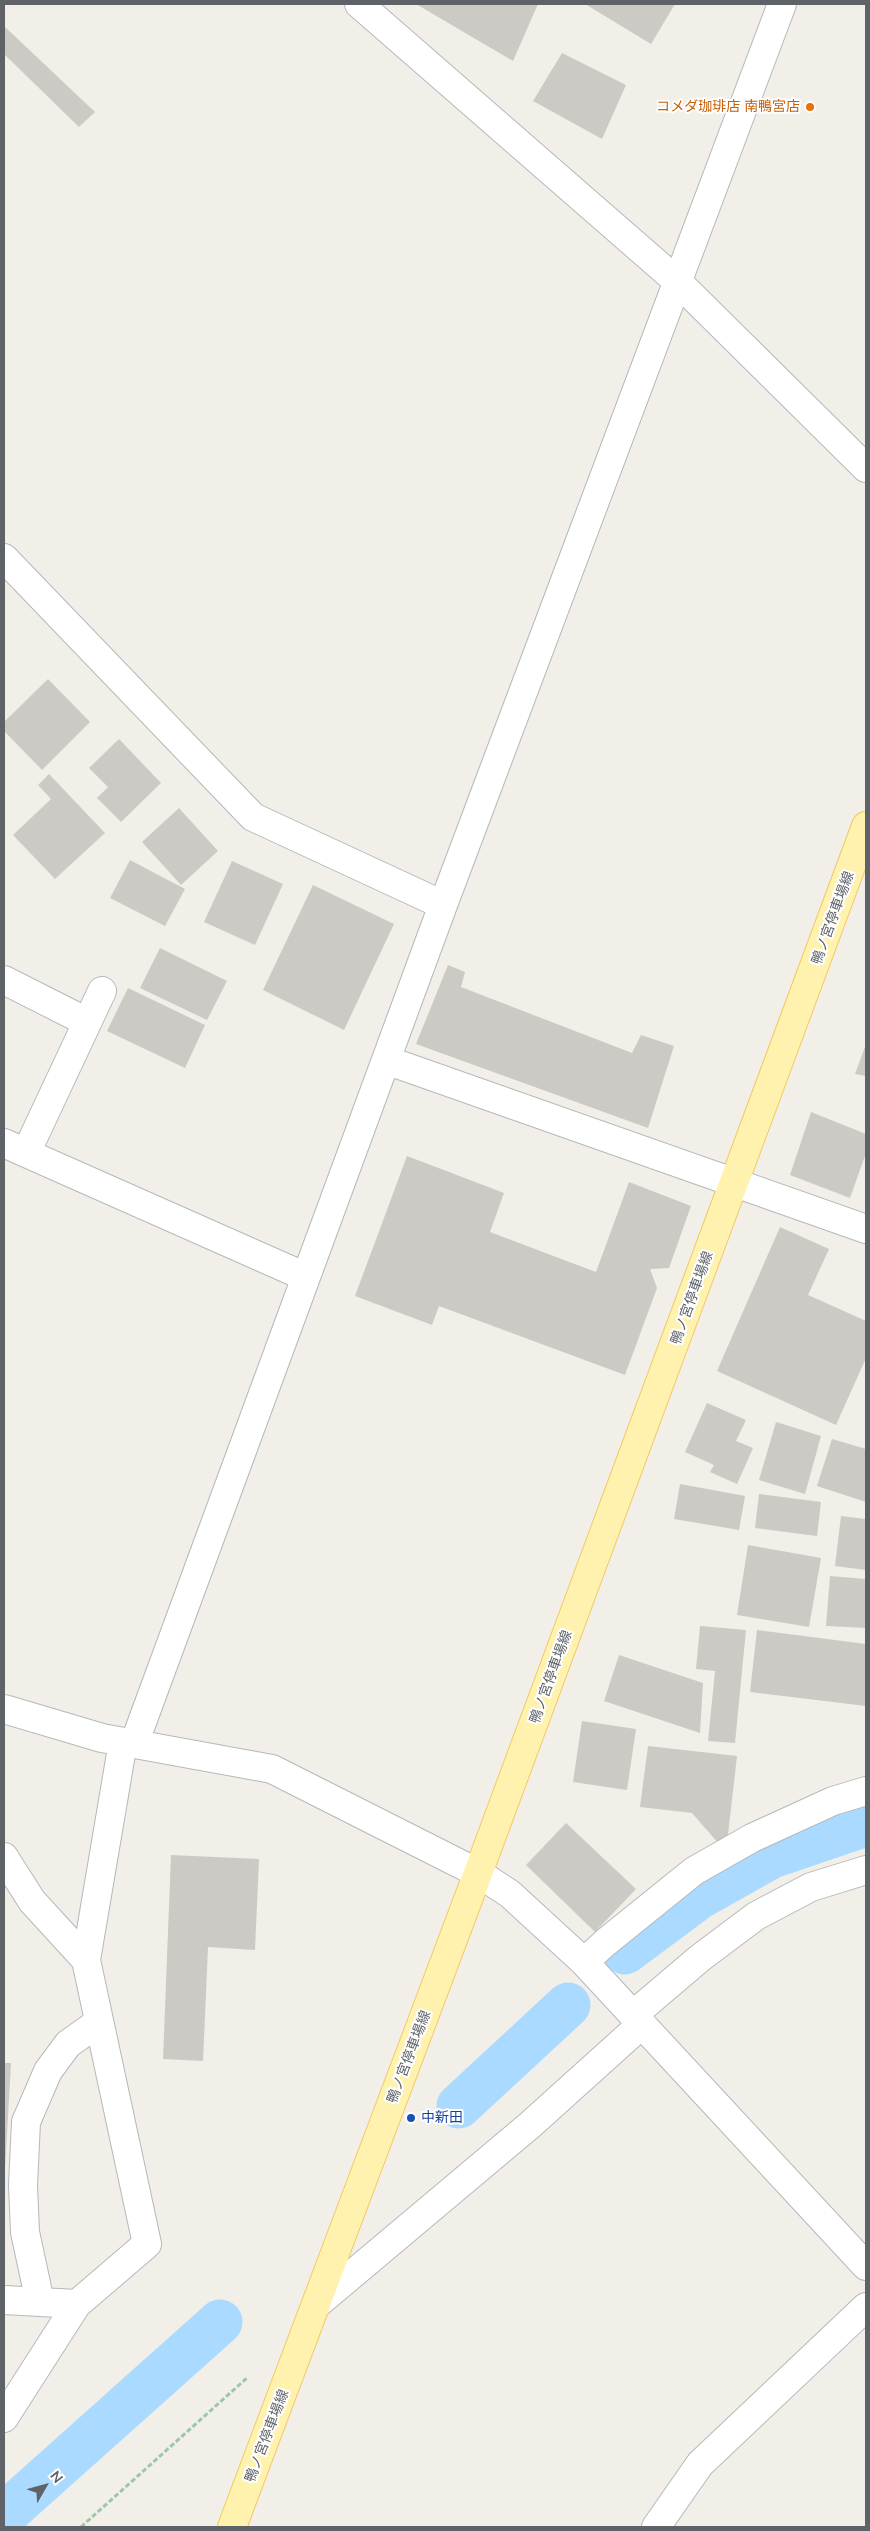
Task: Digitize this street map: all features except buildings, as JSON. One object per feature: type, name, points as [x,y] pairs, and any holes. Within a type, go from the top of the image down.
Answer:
[{"type":"main road","name":"鴨ノ宮停車場線","points":[[232,2527],[478,1873],[866,826]]},
{"type":"street","points":[[359,4],[678,282],[866,468]]},
{"type":"street","points":[[4,2418],[77,2304],[147,2244],[86,1960],[128,1743],[306,1277],[443,905],[782,4]]},
{"type":"street","points":[[4,558],[253,816],[443,905]]},
{"type":"street","points":[[4,980],[87,1022]]},
{"type":"street","points":[[102,991],[87,1022],[15,1148],[306,1277]]},
{"type":"street","points":[[386,1060],[866,1228]]},
{"type":"street","points":[[4,1709],[128,1743],[272,1769],[478,1873],[510,1894],[584,1962],[866,2266]]},
{"type":"street","points":[[584,1962],[694,1871],[752,1838],[832,1801],[866,1791]]},
{"type":"street","points":[[4,1857],[32,1900],[86,1960]]},
{"type":"street","points":[[317,2304],[530,2125],[700,1958],[756,1916],[811,1887],[866,1870]]},
{"type":"street","points":[[40,2302],[25,2232],[23,2185],[26,2122],[48,2070],[68,2044],[99,2022]]},
{"type":"street","points":[[4,2300],[77,2304]]},
{"type":"street","points":[[656,2527],[700,2464],[866,2307]]},
{"type":"path","points":[[81,2527],[248,2377],[300,2347]]},
{"type":"waterway","points":[[625,1952],[699,1897],[772,1856],[866,1824]]},
{"type":"waterway","points":[[459,2106],[568,2005]]},
{"type":"waterway","points":[[4,2515],[220,2322]]},
{"type":"place","name":"コメダ珈琲店 南鴨宮店","points":[[810,107]]},
{"type":"place","name":"中新田","points":[[411,2118]]}]
